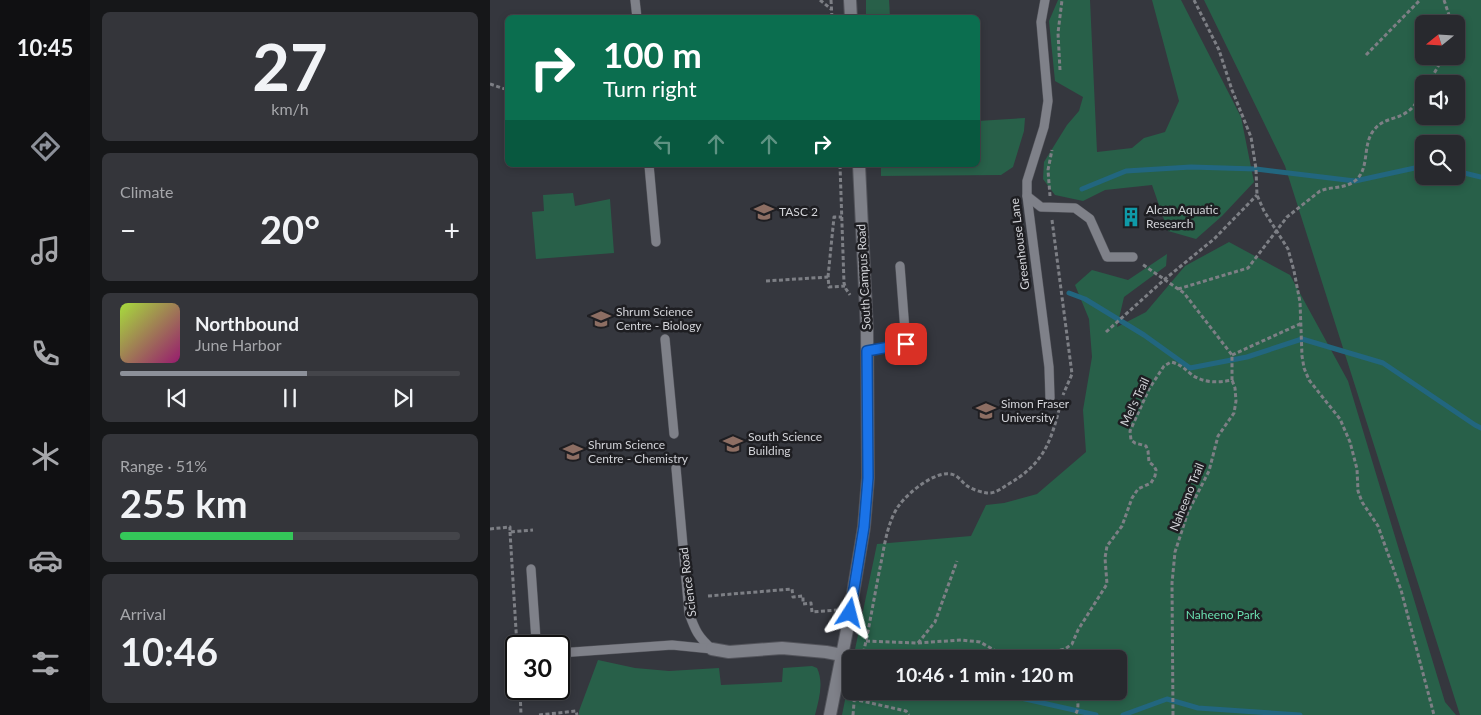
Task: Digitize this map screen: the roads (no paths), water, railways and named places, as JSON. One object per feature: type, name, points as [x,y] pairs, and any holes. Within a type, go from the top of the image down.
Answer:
[{"type":"street","points":[[850,0],[851,15]]},
{"type":"street","name":"South Campus Road","points":[[843,650],[864,517],[868,478],[867,351],[859,167]]},
{"type":"street","points":[[712,648],[729,652],[782,648],[842,655]]},
{"type":"street","name":"South Campus Road","points":[[830,715],[842,655]]},
{"type":"lane","points":[[635,0],[637,15]]},
{"type":"lane","name":"Greenhouse Lane","points":[[1046,0],[1041,22],[1048,101],[1044,128],[1027,180],[1026,196],[1048,367],[1050,398]]},
{"type":"lane","points":[[649,167],[656,242]]},
{"type":"lane","points":[[1026,196],[1041,207],[1075,208],[1090,219],[1107,258],[1132,258]]},
{"type":"lane","points":[[867,351],[906,344],[900,266]]},
{"type":"lane","points":[[665,339],[674,434]]},
{"type":"lane","name":"Science Road","points":[[676,468],[689,613],[694,627],[702,640],[712,648]]},
{"type":"lane","points":[[531,569],[536,635]]},
{"type":"lane","points":[[570,653],[672,645],[712,648]]},
{"type":"waterway","points":[[1082,189],[1126,171],[1191,167],[1256,169],[1355,181],[1415,168]]},
{"type":"waterway","points":[[1465,173],[1481,177]]},
{"type":"waterway","points":[[1069,293],[1085,299],[1144,335],[1190,368],[1247,357],[1302,339],[1383,363],[1481,428]]},
{"type":"waterway","points":[[1123,715],[1167,699],[1198,708],[1300,715]]},
{"type":"waterway","points":[[1029,700],[1096,715]]},
{"type":"place","name":"TASC 2","points":[[764,212]]},
{"type":"place","name":"Alcan Aquatic Research","points":[[1131,217]]},
{"type":"place","name":"Shrum Science Centre - Biology","points":[[601,319]]},
{"type":"place","name":"Simon Fraser University","points":[[986,411]]},
{"type":"place","name":"South Science Building","points":[[733,444]]},
{"type":"place","name":"Shrum Science Centre - Chemistry","points":[[573,452]]},
{"type":"park label","name":"Naheeno Park","points":[[1223,615]]}]
